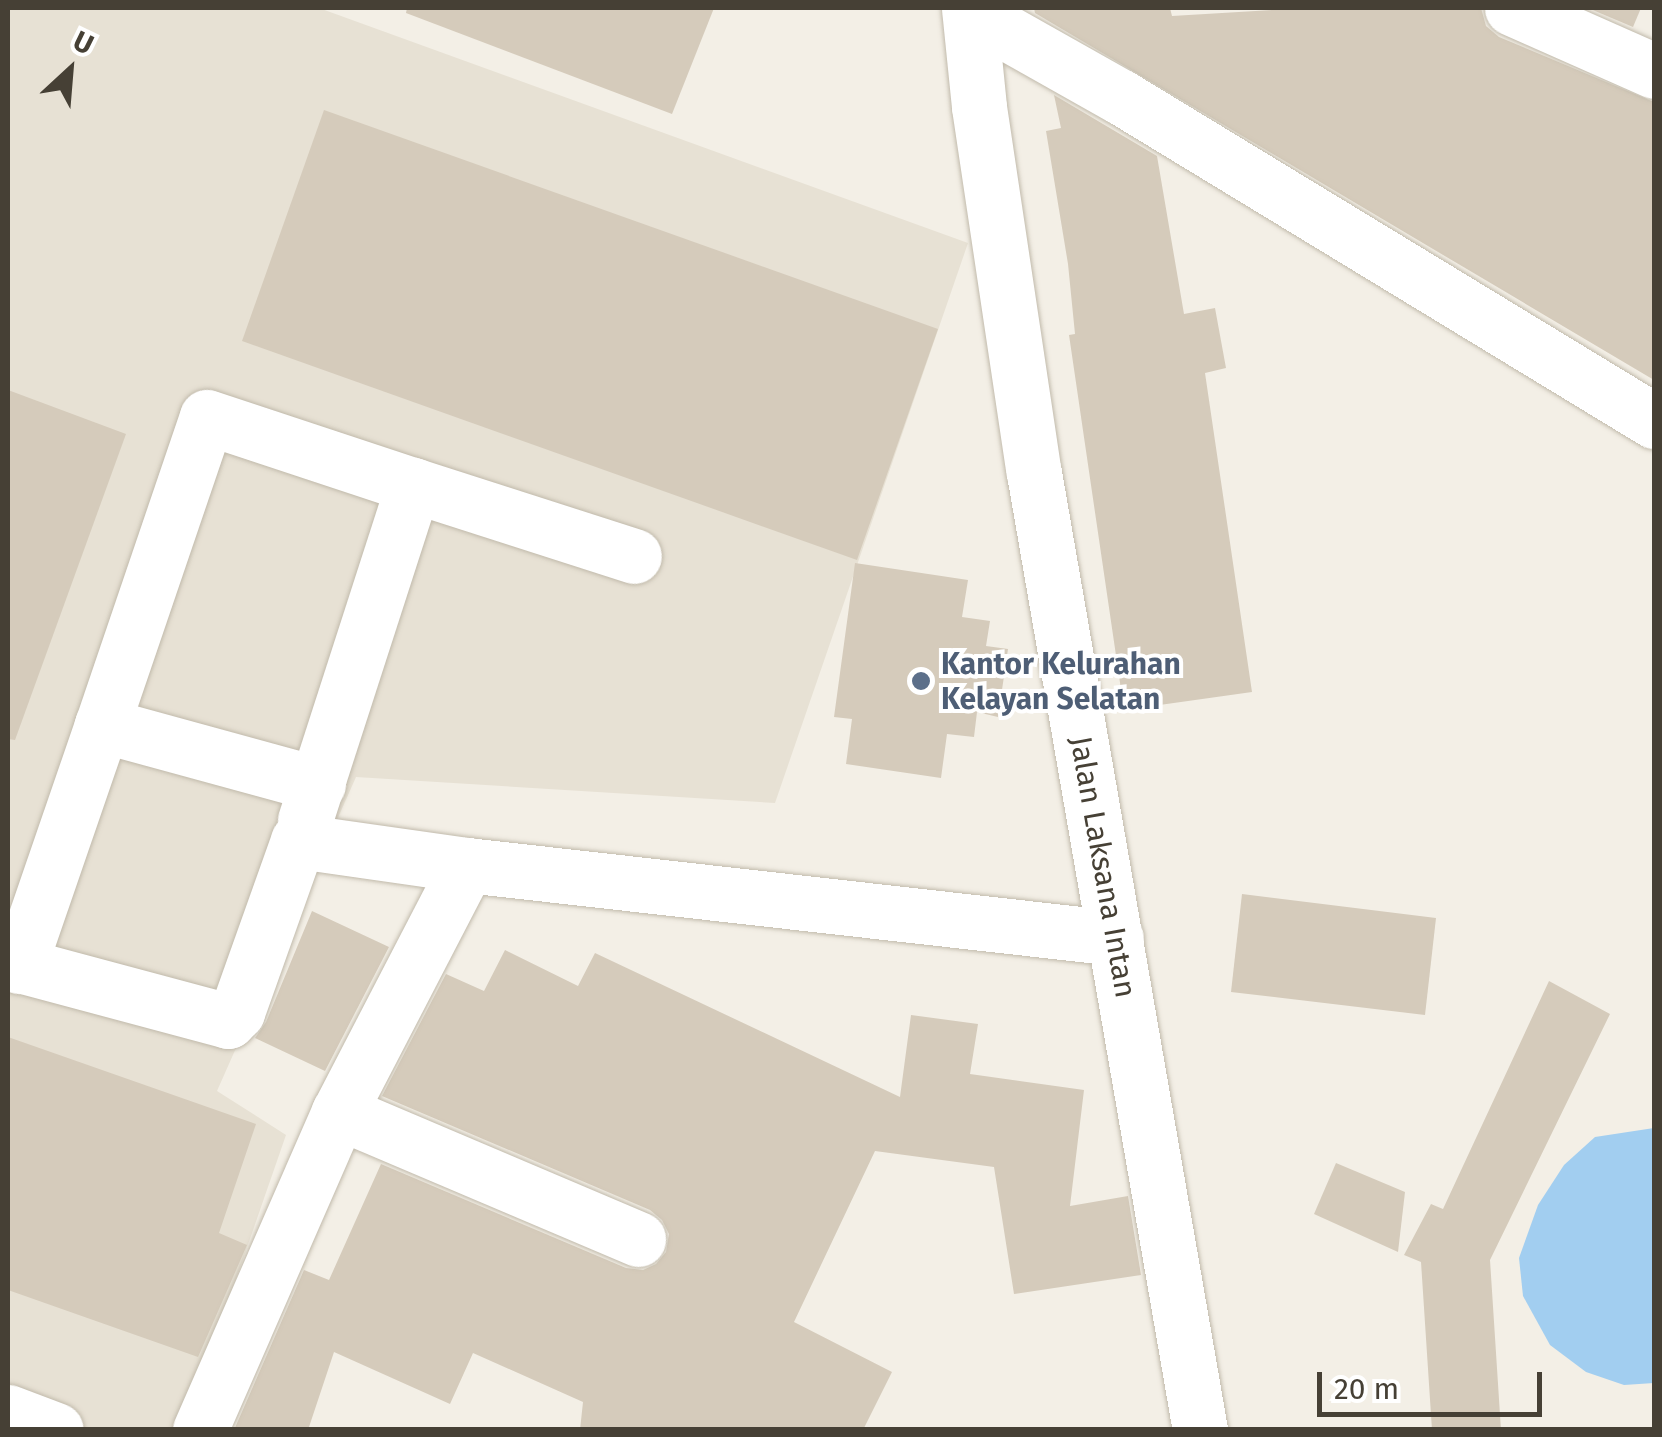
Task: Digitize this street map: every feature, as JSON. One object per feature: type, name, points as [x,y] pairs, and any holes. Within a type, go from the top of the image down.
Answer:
[{"type":"street","points":[[1512,8],[1654,72]]},
{"type":"street","points":[[969,10],[1121,97],[1654,422]]},
{"type":"street","name":"Jalan Laksana Intan","points":[[969,10],[979,107],[1034,473],[1200,1430]]},
{"type":"street","points":[[413,484],[318,784],[237,1012],[228,1022],[14,964],[102,725],[207,417],[413,484],[634,556]]},
{"type":"street","points":[[102,725],[318,784]]},
{"type":"street","points":[[298,841],[467,865],[1116,938]]},
{"type":"street","points":[[200,1430],[340,1112],[467,865]]},
{"type":"street","points":[[340,1112],[638,1239]]},
{"type":"street","points":[[8,1412],[56,1430]]},
{"type":"shaded area","points":[[8,8],[319,8],[968,243],[775,803],[356,777],[217,1091],[286,1135],[184,1429],[88,1429],[8,1397]]},
{"type":"water","points":[[1654,1128],[1654,1383],[1624,1385],[1586,1372],[1550,1345],[1523,1296],[1519,1258],[1538,1205],[1564,1165],[1595,1137]]},
{"type":"building","points":[[407,8],[714,8],[672,114],[406,13]]},
{"type":"building","points":[[1034,8],[1170,8],[1172,16],[1303,8],[1481,8],[1486,26],[1499,37],[1654,102],[1654,380],[1035,13]]},
{"type":"building","points":[[1588,8],[1641,8],[1633,27]]},
{"type":"building","points":[[1054,95],[1157,156],[1184,314],[1215,308],[1226,368],[1205,373],[1252,692],[1124,710],[1069,335],[1075,334],[1068,264],[1046,131],[1061,128]]},
{"type":"building","points":[[324,110],[938,329],[857,560],[242,341]]},
{"type":"building","points":[[8,390],[126,434],[15,740],[8,739]]},
{"type":"building","name":"Kantor Kelurahan Kelayan Selatan","points":[[855,563],[968,580],[962,617],[990,621],[986,646],[1008,649],[998,717],[977,712],[974,737],[947,734],[941,778],[846,764],[852,719],[834,717]]},
{"type":"building","points":[[1242,894],[1436,918],[1425,1015],[1231,992]]},
{"type":"building","points":[[312,911],[389,947],[325,1071],[255,1038],[266,1022]]},
{"type":"building","points":[[505,950],[578,986],[595,953],[900,1097],[911,1015],[978,1024],[970,1074],[1084,1090],[1070,1206],[1128,1196],[1141,1275],[1014,1294],[994,1167],[875,1151],[794,1322],[892,1372],[863,1430],[580,1430],[583,1402],[473,1353],[450,1404],[334,1352],[308,1430],[234,1430],[304,1270],[329,1280],[381,1164],[626,1268],[643,1270],[656,1264],[666,1252],[669,1234],[662,1220],[650,1210],[382,1096],[446,974],[484,991]]},
{"type":"building","points":[[1549,981],[1610,1014],[1490,1260],[1501,1430],[1432,1430],[1421,1262],[1404,1255],[1431,1204],[1443,1209]]},
{"type":"building","points":[[8,1037],[256,1124],[219,1233],[247,1245],[198,1357],[8,1290]]},
{"type":"building","points":[[1336,1163],[1405,1192],[1398,1252],[1314,1214]]},
{"type":"place","name":"Kantor Kelurahan Kelayan Selatan","points":[[921,681]]}]
